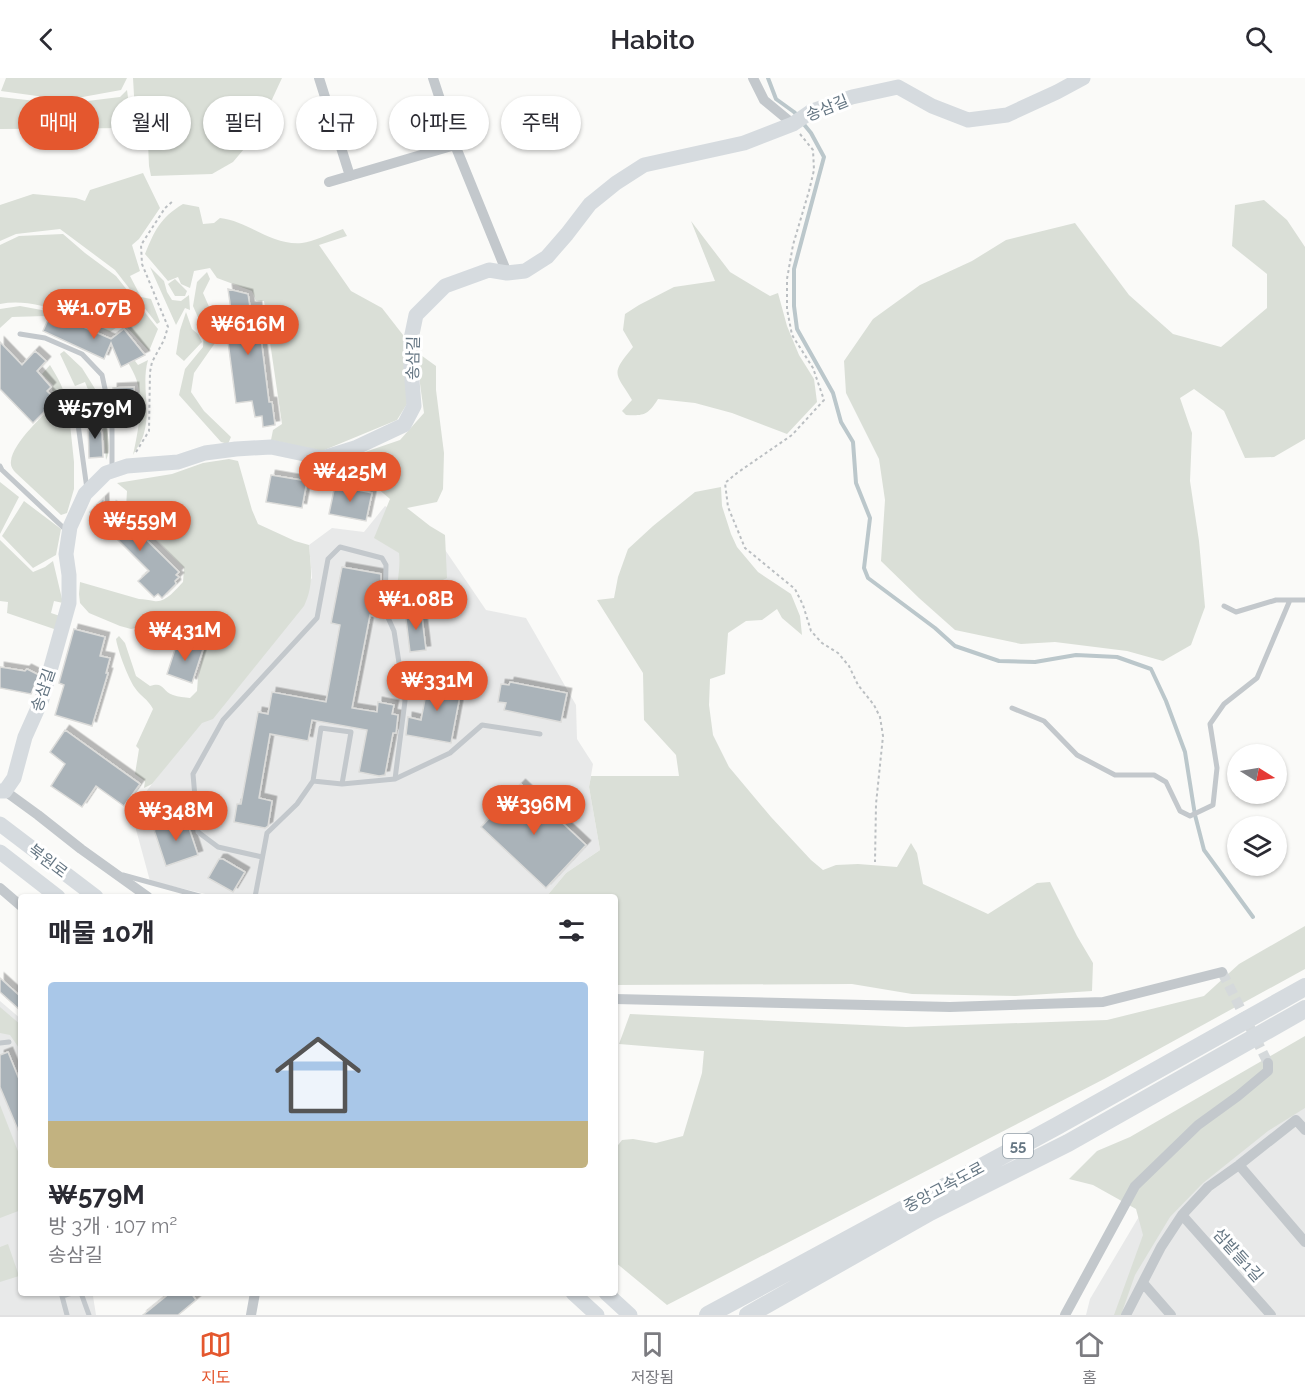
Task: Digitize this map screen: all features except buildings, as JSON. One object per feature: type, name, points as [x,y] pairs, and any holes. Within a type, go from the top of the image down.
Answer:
[{"type":"highway","name":"중앙고속도로","points":[[708,1315],[1056,1126],[1305,987]]},
{"type":"highway","name":"중앙고속도로","points":[[749,1315],[930,1212],[1068,1143],[1305,1010]]},
{"type":"street","points":[[319,78],[350,176]]},
{"type":"street","points":[[433,78],[439,96]]},
{"type":"street","points":[[753,78],[765,100],[793,124]]},
{"type":"street","name":"송삼길","points":[[2,791],[14,778],[25,737],[42,699],[69,603],[66,554],[70,527],[88,491],[106,473],[119,468],[178,462],[205,453],[271,447],[323,458],[355,448],[404,424],[414,406],[411,339],[416,315],[445,286],[489,270],[507,273],[525,271],[547,257],[590,204],[616,183],[644,165],[744,143],[793,124],[812,111],[852,97],[898,87],[932,106],[968,120],[1007,115],[1083,78]]},
{"type":"street","points":[[329,182],[441,150]]},
{"type":"street","points":[[457,150],[507,273]]},
{"type":"street","points":[[2,791],[144,894]]},
{"type":"street","name":"북원로","points":[[0,824],[92,894]]},
{"type":"street","name":"북원로","points":[[0,852],[54,894]]},
{"type":"street","points":[[0,888],[18,903]]},
{"type":"street","points":[[618,999],[950,1007],[1103,1002],[1222,972]]},
{"type":"street","points":[[1065,1315],[1136,1186],[1198,1125],[1268,1071],[1268,1063]]},
{"type":"street","points":[[1126,1315],[1161,1247],[1182,1215],[1208,1187],[1296,1120],[1305,1130]]},
{"type":"street","points":[[1239,1165],[1305,1241]]},
{"type":"street","name":"섬밭들1길","points":[[1182,1215],[1271,1315]]},
{"type":"street","points":[[1143,1283],[1171,1315]]},
{"type":"street","points":[[251,1315],[254,1296]]},
{"type":"street","points":[[576,1296],[597,1315]]},
{"type":"street","points":[[609,1296],[630,1315]]},
{"type":"lane","points":[[20,334],[45,338],[82,354],[102,375],[119,468]]},
{"type":"lane","points":[[76,417],[88,491]]},
{"type":"lane","points":[[0,466],[69,533]]},
{"type":"lane","points":[[262,857],[218,847],[198,832],[193,774],[223,720],[317,618],[328,559],[340,547],[382,558],[386,565],[385,611],[394,631],[405,701],[395,778]]},
{"type":"lane","points":[[1224,606],[1236,612],[1276,600],[1305,600]]},
{"type":"lane","points":[[1012,708],[1044,721],[1077,755],[1115,775],[1154,775],[1166,782],[1180,810],[1190,816],[1213,805],[1217,768],[1210,724],[1224,704],[1257,678],[1290,600]]},
{"type":"lane","points":[[313,781],[342,784],[395,778],[450,753],[482,725],[540,734]]},
{"type":"lane","points":[[256,894],[267,834],[297,804],[313,781],[321,728],[351,732],[342,784]]},
{"type":"lane","points":[[116,873],[192,894]]},
{"type":"lane","points":[[0,1043],[9,1042]]},
{"type":"lane","points":[[62,1296],[68,1315]]},
{"type":"lane","points":[[82,1296],[89,1315]]},
{"type":"path","points":[[793,124],[813,150],[814,170],[793,244],[787,279],[787,309],[792,335],[813,368],[824,400],[792,435],[737,472],[725,483],[728,507],[745,548],[795,589],[803,604],[811,631],[822,643],[838,652],[880,717],[883,736],[876,804],[875,862]]},
{"type":"path","points":[[119,468],[149,431],[150,372],[152,362],[168,327],[142,264],[141,245],[165,208],[174,200]]},
{"type":"shaded area","points":[[6,78],[127,78],[121,90],[88,96],[37,96],[1,91]]},
{"type":"shaded area","points":[[133,78],[282,78],[274,96],[203,96],[203,150],[243,150],[233,162],[212,174],[151,176],[148,150],[191,150],[191,96],[134,96]]},
{"type":"shaded area","points":[[0,97],[18,99],[18,129],[0,129]]},
{"type":"shaded area","points":[[111,98],[111,128],[99,128],[99,100]]},
{"type":"shaded area","points":[[143,173],[160,208],[139,239],[132,245],[140,271],[130,276],[141,297],[151,299],[160,322],[157,324],[115,270],[60,229],[16,234],[0,241],[0,205],[33,194],[85,201],[90,190]]},
{"type":"shaded area","points":[[1264,200],[1287,220],[1305,247],[1305,439],[1274,457],[1245,458],[1224,411],[1194,389],[1180,398],[1192,433],[1190,481],[1199,541],[1205,607],[1191,645],[1163,661],[1127,651],[1055,642],[1021,644],[955,630],[881,561],[885,500],[879,459],[846,393],[844,361],[873,319],[920,285],[972,261],[1006,240],[1075,223],[1129,295],[1173,334],[1221,347],[1267,308],[1267,274],[1232,246],[1235,205]]},
{"type":"shaded area","points":[[183,204],[199,207],[203,224],[214,223],[220,218],[230,220],[280,241],[291,243],[306,242],[343,229],[347,236],[319,245],[351,291],[382,308],[403,335],[407,404],[397,420],[322,451],[271,440],[273,430],[282,424],[264,301],[256,301],[252,291],[217,278],[210,268],[194,271],[190,288],[181,284],[178,277],[168,281],[145,254],[159,225]]},
{"type":"shaded area","points":[[691,221],[730,272],[770,296],[778,293],[787,326],[799,355],[814,379],[817,402],[787,434],[732,413],[695,403],[658,399],[648,411],[641,415],[626,415],[622,411],[632,400],[618,373],[621,363],[633,347],[623,330],[625,314],[674,287],[715,281]]},
{"type":"shaded area","points":[[63,234],[116,276],[158,329],[149,351],[123,323],[110,332],[43,306],[28,303],[0,304],[0,245],[19,236]]},
{"type":"shaded area","points":[[150,267],[164,281],[172,300],[181,301],[189,295],[190,310],[185,308],[176,325]]},
{"type":"shaded area","points":[[207,272],[210,279],[203,293],[218,327],[215,343],[194,373],[191,392],[204,411],[231,437],[228,444],[221,442],[179,395],[185,369],[203,347],[204,331],[193,306],[197,282]]},
{"type":"shaded area","points":[[175,279],[187,291],[185,296],[175,296],[168,284]]},
{"type":"shaded area","points":[[20,306],[47,311],[46,316],[12,317],[0,328],[0,309]]},
{"type":"shaded area","points":[[186,312],[192,329],[202,342],[184,361],[176,354]]},
{"type":"shaded area","points":[[115,334],[138,365],[148,360],[145,378],[146,424],[142,439],[133,455],[140,416],[140,395],[133,372],[114,340]]},
{"type":"shaded area","points":[[64,351],[82,368],[97,392],[95,393],[96,400],[100,400],[108,431],[109,447],[106,460],[103,425],[97,405],[93,403],[83,405],[82,401],[91,397],[85,382],[75,386],[60,354]]},
{"type":"shaded area","points":[[418,353],[436,366],[436,390],[444,453],[443,489],[437,502],[407,508],[445,535],[447,578],[427,588],[420,600],[411,603],[396,602],[399,553],[374,538],[390,499],[356,470],[333,463],[400,440],[424,413]]},
{"type":"shaded area","points":[[50,365],[60,382],[67,403],[74,462],[74,489],[67,513],[61,515],[16,473],[11,463],[17,445],[58,400],[52,390],[53,385],[42,374]]},
{"type":"shaded area","points":[[229,459],[238,461],[258,524],[309,545],[311,576],[309,591],[304,606],[213,719],[202,723],[152,784],[144,788],[145,781],[135,774],[139,749],[136,746],[153,709],[132,684],[116,639],[119,636],[125,643],[136,676],[150,686],[158,685],[173,695],[190,698],[197,691],[205,645],[184,638],[162,645],[160,642],[170,633],[153,622],[147,620],[131,629],[89,613],[80,603],[80,582],[139,599],[158,601],[170,595],[183,582],[184,568],[126,508],[127,491],[117,483],[172,474],[203,463]]},
{"type":"shaded area","points":[[0,482],[19,497],[0,534]]},
{"type":"shaded area","points":[[721,487],[722,506],[737,547],[758,572],[791,594],[800,616],[802,635],[782,618],[777,609],[762,620],[746,621],[728,633],[725,674],[710,679],[709,705],[713,735],[729,767],[771,817],[823,870],[836,865],[858,864],[897,867],[911,843],[917,853],[923,884],[988,914],[1037,883],[1050,882],[1093,963],[1092,991],[1016,996],[912,994],[852,984],[618,985],[618,894],[548,894],[566,873],[600,850],[589,787],[591,776],[679,776],[676,755],[644,720],[643,673],[597,600],[614,598],[618,577],[628,549],[695,492]]},
{"type":"shaded area","points":[[24,501],[61,529],[56,555],[33,568],[2,536]]},
{"type":"shaded area","points":[[385,506],[437,538],[486,610],[526,618],[576,705],[577,739],[593,764],[589,787],[600,850],[566,873],[548,894],[205,894],[150,881],[131,811],[312,578],[309,545],[332,528],[364,532]]},
{"type":"shaded area","points":[[0,540],[33,572],[53,561],[63,603],[54,601],[51,613],[60,616],[57,630],[7,613],[8,602],[0,601]]},
{"type":"shaded area","points":[[1305,926],[1305,969],[1106,1078],[667,1305],[618,1264],[618,1145],[622,1140],[633,1139],[656,1143],[683,1136],[702,1073],[704,1051],[619,1044],[630,1014],[906,1027],[1107,1020],[1204,996],[1239,964]]},
{"type":"shaded area","points":[[0,1001],[18,1016],[18,1296],[93,1296],[96,1315],[0,1315]]},
{"type":"shaded area","points":[[0,1007],[18,1022],[18,1047],[10,1035],[0,1033]]},
{"type":"shaded area","points":[[1305,1036],[1305,1108],[1268,1131],[1203,1183],[1170,1217],[1135,1275],[1121,1315],[1114,1315],[1143,1235],[1136,1209],[1093,1185],[1069,1179],[1097,1151],[1130,1137]]},
{"type":"shaded area","points":[[1305,1063],[1305,1315],[1086,1315],[1090,1299],[1172,1161]]},
{"type":"shaded area","points":[[0,1105],[18,1151],[18,1211],[0,1218]]},
{"type":"shaded area","points":[[8,1244],[18,1276],[0,1282],[0,1247]]},
{"type":"waterway","points":[[768,78],[776,99],[798,116]]},
{"type":"waterway","points":[[802,122],[824,157],[794,269],[794,306],[797,329],[833,393],[841,422],[853,442],[856,483],[870,518],[864,568],[868,578],[935,628],[955,646],[999,661],[1035,662],[1076,655],[1117,657],[1151,669],[1185,752],[1195,815],[1204,850],[1253,917]]},
{"type":"tunnel","points":[[1222,972],[1268,1063]]}]
